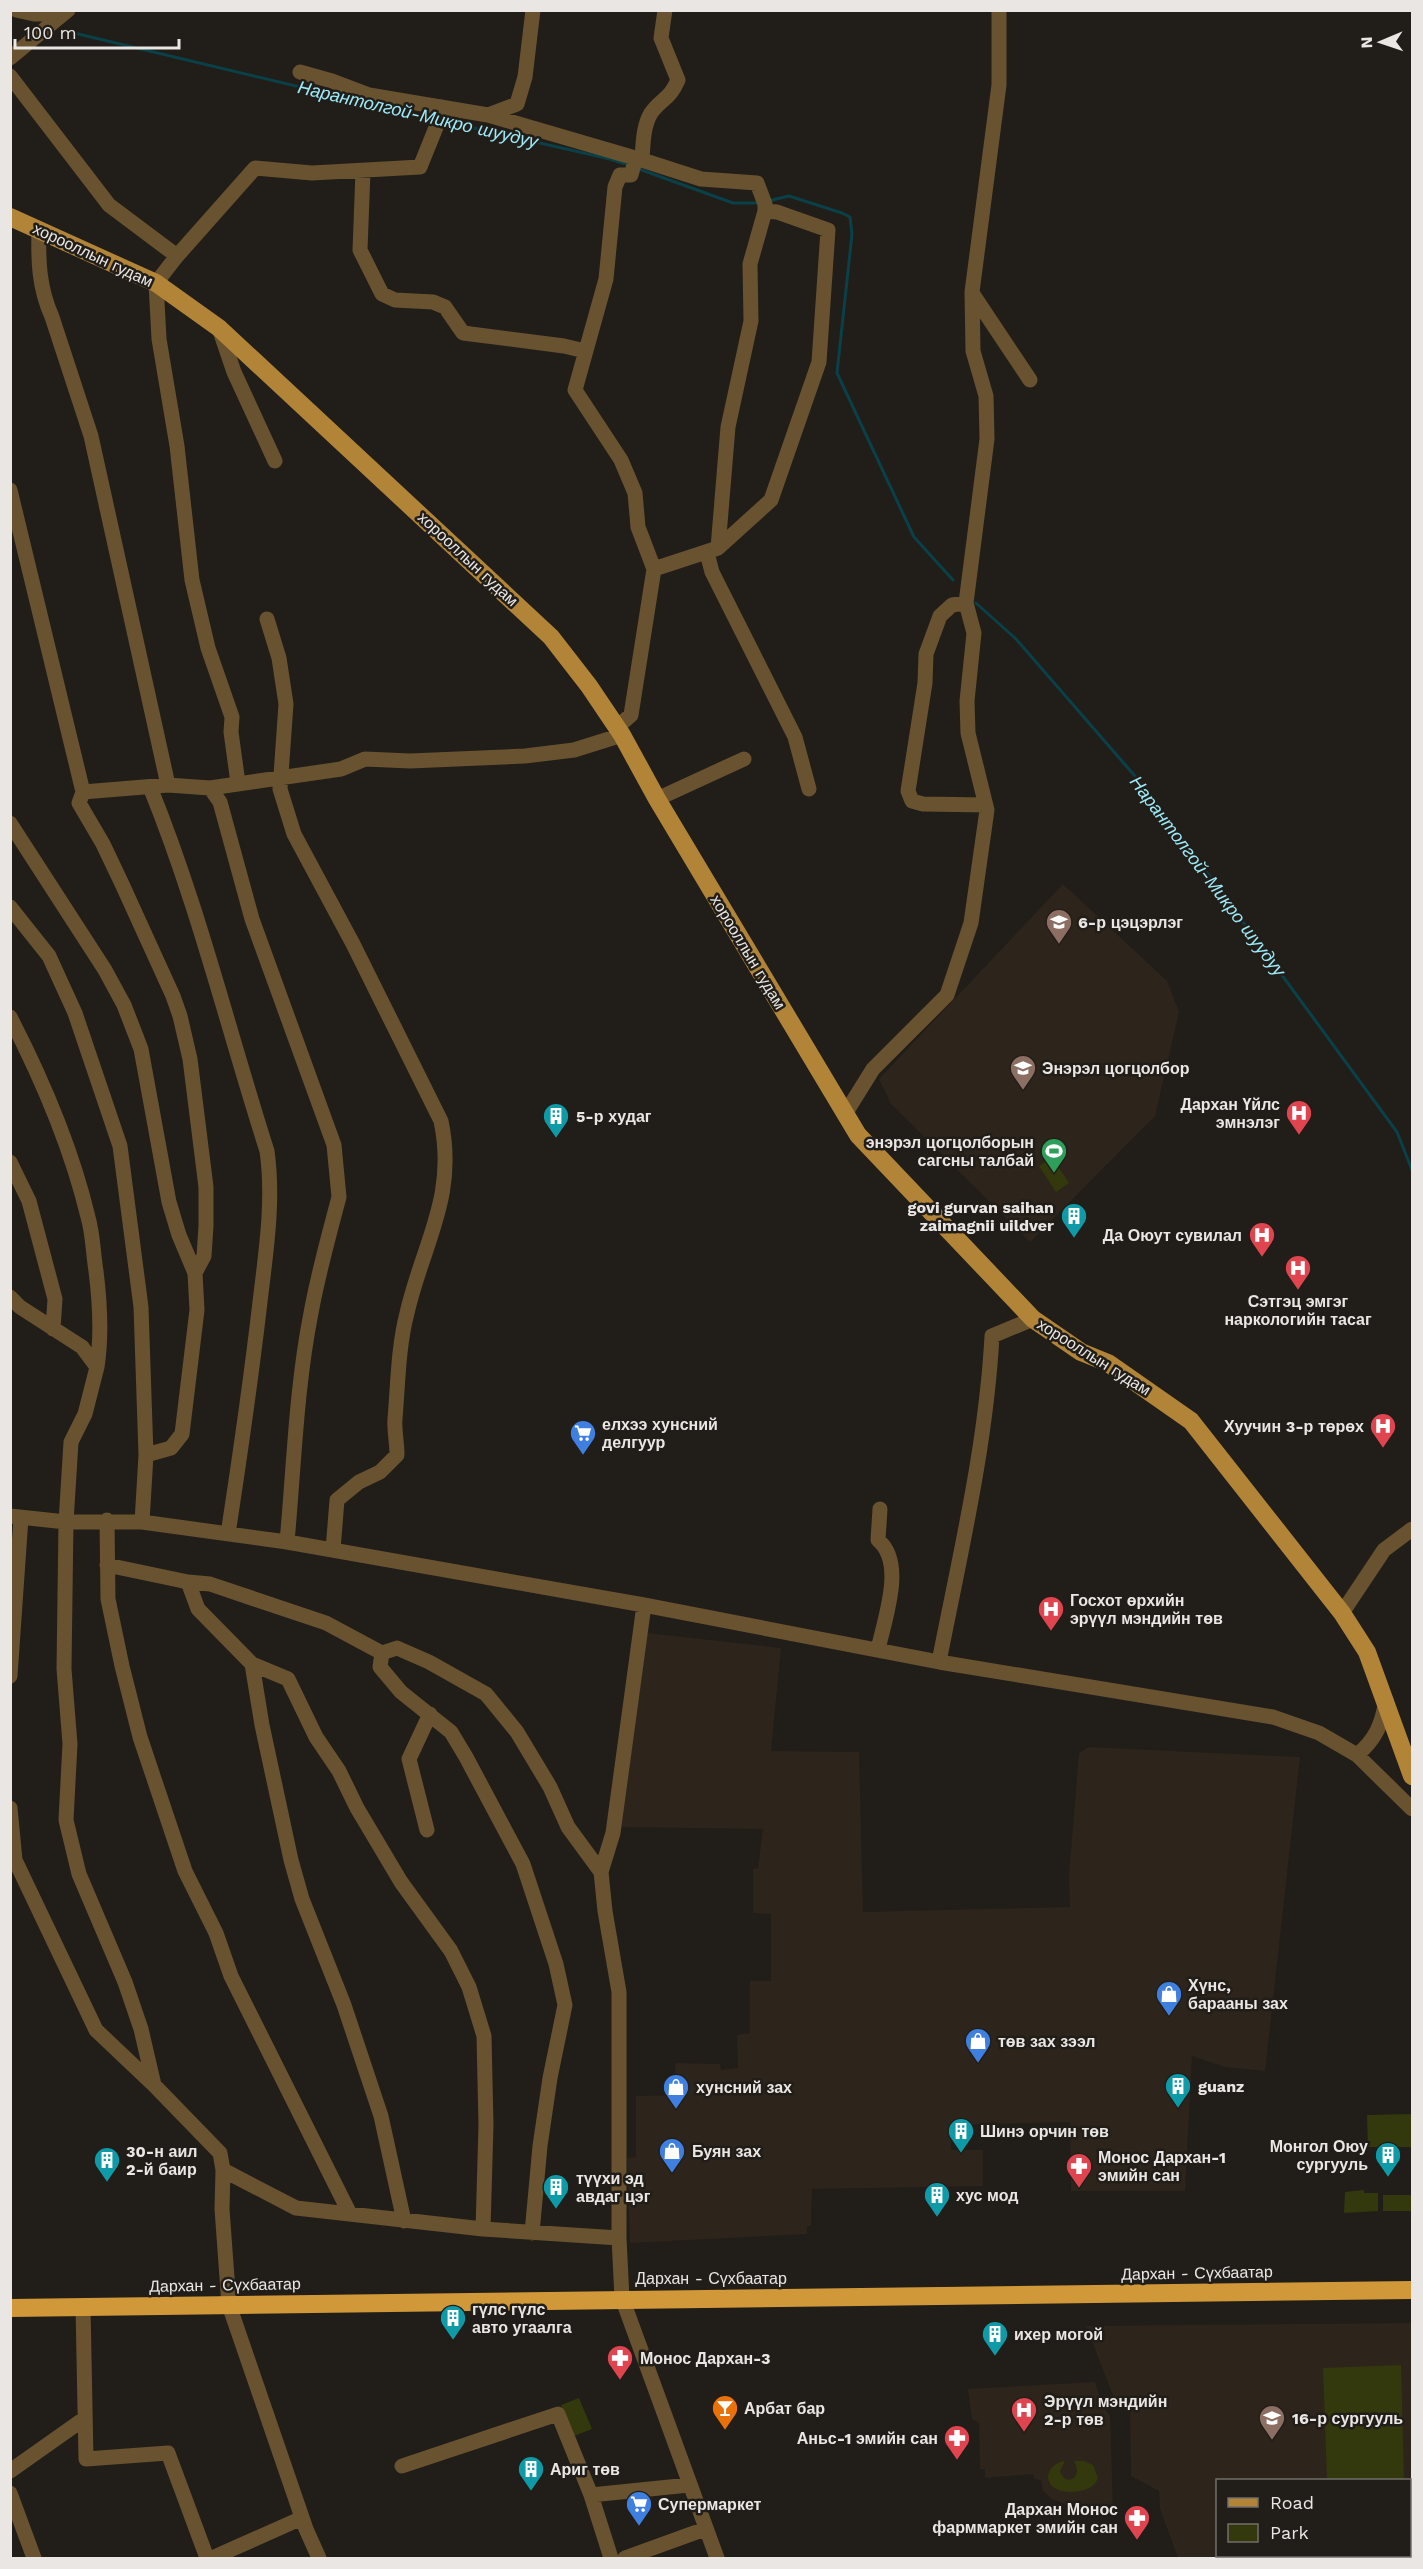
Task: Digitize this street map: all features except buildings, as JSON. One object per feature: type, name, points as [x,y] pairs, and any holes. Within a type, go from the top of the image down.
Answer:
[{"type":"highway","name":"Дархан - Сүхбаатар","points":[[10,2308],[622,2298],[1413,2290]]},
{"type":"main road","name":"хорооллын гудам","points":[[10,217],[156,283],[219,328],[551,637],[590,686],[619,731],[657,799],[858,1135],[1033,1318],[1081,1352],[1108,1363],[1191,1421],[1342,1613],[1367,1652],[1412,1773]]},
{"type":"street","points":[[16,10],[34,14],[64,12]]},
{"type":"street","points":[[488,115],[517,104],[525,77],[533,10]]},
{"type":"street","points":[[83,792],[168,785],[210,788],[341,769],[366,759],[410,761],[525,756],[574,750],[619,731],[631,715],[654,569],[638,527],[635,493],[621,460],[575,390],[606,279],[615,187],[621,175],[631,175],[639,159],[651,113],[672,93],[678,80],[661,38],[665,10]]},
{"type":"street","points":[[845,1114],[873,1069],[947,995],[971,923],[986,806],[968,733],[967,701],[974,633],[966,603],[987,439],[986,396],[973,351],[972,292],[999,85],[999,10]]},
{"type":"street","points":[[10,58],[64,12]]},
{"type":"street","points":[[300,72],[369,95],[488,115],[701,178],[757,183],[765,204],[765,212],[750,264],[751,321],[728,427],[712,550],[712,572],[795,737],[809,789]]},
{"type":"street","points":[[10,76],[109,205],[177,256]]},
{"type":"street","points":[[238,783],[231,732],[232,717],[208,648],[192,580],[177,446],[159,339],[156,283],[255,168],[312,173],[420,168],[442,107]]},
{"type":"street","points":[[363,171],[360,250],[382,294],[395,300],[433,302],[445,307],[463,333],[564,346],[585,351]]},
{"type":"street","points":[[654,569],[712,550],[771,500],[819,362],[828,230],[777,212],[765,212]]},
{"type":"street","points":[[39,230],[38,266],[44,299],[91,436],[168,785]]},
{"type":"street","points":[[972,292],[1030,380]]},
{"type":"street","points":[[219,328],[234,372],[275,461]]},
{"type":"street","points":[[10,490],[83,792],[79,803],[103,844],[174,996],[190,1059],[207,1209],[204,1256],[195,1272]]},
{"type":"street","points":[[966,603],[951,605],[940,616],[926,654],[925,683],[908,791],[912,801],[924,804],[986,806]]},
{"type":"street","points":[[267,620],[279,658],[286,704],[280,789],[294,834],[353,944],[441,1121],[447,1148],[442,1196],[407,1313],[400,1352],[395,1421],[398,1434],[397,1455],[380,1472],[359,1482],[337,1500],[333,1551]]},
{"type":"street","points":[[657,799],[744,759]]},
{"type":"street","points":[[150,787],[175,847],[194,904],[267,1151],[270,1170],[268,1235],[253,1365],[228,1534]]},
{"type":"street","points":[[210,788],[220,802],[252,919],[334,1144],[339,1177],[339,1197],[310,1314],[294,1439],[295,1464],[287,1542]]},
{"type":"street","points":[[10,823],[124,1005],[141,1049],[169,1202],[179,1235],[195,1272],[197,1310],[182,1434],[171,1448],[146,1455]]},
{"type":"street","points":[[10,907],[48,956],[75,1013],[120,1146],[141,1307],[146,1455],[142,1522]]},
{"type":"street","points":[[10,1017],[38,1071],[60,1124],[89,1219],[100,1303],[101,1346],[97,1367],[85,1414],[71,1442],[66,1522],[64,1669],[70,1744],[66,1820],[79,1874],[125,1982],[141,2029],[154,2085]]},
{"type":"street","points":[[10,1162],[29,1201],[55,1299],[53,1329]]},
{"type":"street","points":[[10,1297],[20,1307],[82,1347],[97,1367]]},
{"type":"street","points":[[939,1662],[983,1437],[989,1392],[992,1336],[1033,1318]]},
{"type":"street","points":[[878,1650],[891,1586],[892,1564],[889,1553],[878,1540],[880,1509]]},
{"type":"street","points":[[10,1676],[16,1517],[66,1522],[142,1522],[287,1542],[644,1605],[939,1662],[1273,1717],[1319,1733],[1357,1755],[1410,1803]]},
{"type":"street","points":[[107,1521],[108,1599],[140,1737],[185,1870],[216,1934],[231,1976],[350,2214]]},
{"type":"street","points":[[1342,1613],[1384,1550],[1413,1529]]},
{"type":"street","points":[[107,1565],[189,1582],[210,1584],[326,1623],[382,1653],[397,1648],[429,1662],[486,1694],[517,1732],[550,1787],[568,1827],[601,1872]]},
{"type":"street","points":[[189,1582],[198,1609],[252,1664],[288,1679],[316,1737],[339,1770],[362,1817],[401,1882],[451,1951],[469,1987],[484,2036],[486,2125],[483,2229]]},
{"type":"street","points":[[644,1605],[613,1833],[601,1872],[605,1911],[619,1992],[618,2238],[622,2298],[717,2559]]},
{"type":"street","points":[[382,1653],[380,1667],[401,1692],[451,1732],[523,1864],[556,1964],[565,2006],[550,2078],[532,2233]]},
{"type":"street","points":[[252,1664],[262,1725],[291,1860],[302,1899],[344,2005],[381,2116],[404,2221]]},
{"type":"street","points":[[1357,1755],[1370,1745],[1379,1731],[1386,1700]]},
{"type":"street","points":[[427,1830],[409,1759],[430,1714]]},
{"type":"street","points":[[1390,1785],[1412,1773]]},
{"type":"street","points":[[10,1808],[13,1859],[96,2030],[220,2152],[223,2170],[222,2209],[229,2305],[302,2518],[319,2559]]},
{"type":"street","points":[[223,2170],[296,2208],[483,2229],[618,2238]]},
{"type":"street","points":[[83,2306],[86,2459],[168,2453],[207,2559]]},
{"type":"street","points":[[402,2466],[558,2414],[591,2495],[611,2559]]},
{"type":"street","points":[[10,2471],[85,2418]]},
{"type":"street","points":[[591,2495],[689,2485]]},
{"type":"street","points":[[10,2493],[34,2559]]},
{"type":"street","points":[[212,2559],[302,2518]]},
{"type":"street","points":[[625,2559],[705,2529]]},
{"type":"shaded area","name":"Энэрэл цогцолбор","points":[[1063,884],[1167,981],[1179,1012],[1155,1116],[1030,1242],[891,1104],[879,1079]]},
{"type":"shaded area","points":[[647,1633],[781,1648],[771,1751],[859,1752],[863,1912],[1070,1907],[1069,1874],[1079,1753],[1089,1747],[1300,1757],[1265,2071],[1225,2067],[1192,2056],[1185,2191],[1071,2191],[1070,2122],[951,2125],[951,2150],[983,2150],[983,2186],[812,2189],[811,2226],[807,2226],[807,2234],[630,2243],[627,2158],[636,2157],[636,2096],[676,2095],[675,2063],[720,2064],[721,2070],[738,2068],[737,2035],[750,2033],[750,1981],[771,1981],[771,1914],[753,1913],[753,1869],[758,1868],[763,1829],[621,1827]]},
{"type":"shaded area","name":"16-р сургууль","points":[[1412,2323],[1412,2558],[1378,2557],[1411,2557],[1411,2479],[1216,2479],[1216,2557],[1286,2557],[1178,2558],[1160,2509],[1159,2491],[1131,2476],[1130,2406],[1117,2406],[1086,2326]]},
{"type":"shaded area","points":[[1095,2382],[1103,2407],[1110,2415],[1113,2510],[1073,2511],[1068,2505],[1052,2499],[1043,2491],[1041,2480],[1035,2479],[1033,2474],[985,2478],[985,2469],[980,2469],[979,2423],[972,2419],[968,2389]]},
{"type":"green space","name":"энэрэл цогцолборын сагсны талбай","points":[[1052,1157],[1069,1183],[1056,1192],[1039,1166]]},
{"type":"green space","points":[[1412,2114],[1412,2147],[1368,2147],[1367,2115]]},
{"type":"green space","points":[[1364,2190],[1364,2193],[1378,2193],[1378,2211],[1344,2213],[1345,2192]]},
{"type":"green space","points":[[1383,2195],[1412,2195],[1412,2211],[1383,2211]]},
{"type":"green space","points":[[1401,2365],[1404,2479],[1327,2479],[1323,2368]]},
{"type":"green space","points":[[579,2398],[592,2429],[574,2436],[561,2405]]},
{"type":"green space","points":[[1065,2461],[1060,2471],[1066,2479],[1070,2480],[1076,2476],[1077,2467],[1074,2461],[1084,2461],[1093,2465],[1098,2478],[1095,2483],[1077,2492],[1058,2490],[1053,2487],[1048,2474],[1056,2464]]},
{"type":"waterway","name":"Нарантолгой-Микро шуудуу","points":[[74,33],[434,119]]},
{"type":"waterway","name":"Нарантолгой-Микро шуудуу","points":[[443,121],[629,165]]},
{"type":"waterway","name":"Нарантолгой-Микро шуудуу","points":[[639,169],[733,203],[758,203]]},
{"type":"waterway","name":"Нарантолгой-Микро шуудуу","points":[[772,200],[789,196],[850,217],[852,234],[837,373],[914,537],[953,580]]},
{"type":"waterway","name":"Нарантолгой-Микро шуудуу","points":[[976,603],[1016,639],[1141,783],[1397,1132],[1412,1170]]},
{"type":"place","name":"6-р цэцэрлэг","points":[[1059,945]]},
{"type":"place","name":"Энэрэл цогцолбор","points":[[1023,1091]]},
{"type":"place","name":"Дархан Үйлс эмнэлэг","points":[[1299,1136]]},
{"type":"place","name":"5-р худаг","points":[[556,1139]]},
{"type":"place","name":"энэрэл цогцолборын сагсны талбай","points":[[1054,1174]]},
{"type":"place","name":"govi gurvan saihan zaimagnii uildver","points":[[1074,1239]]},
{"type":"place","name":"Да Оюут сувилал","points":[[1262,1258]]},
{"type":"place","name":"Сэтгэц эмгэг наркологийн тасаг","points":[[1298,1291]]},
{"type":"place","name":"Хуучин 3-р төрөх","points":[[1383,1449]]},
{"type":"place","name":"елхээ хунсний делгуур","points":[[583,1456]]},
{"type":"place","name":"Госхот өрхийн эрүүл мэндийн төв","points":[[1051,1632]]},
{"type":"place","name":"Хүнс, барааны зах","points":[[1169,2017]]},
{"type":"place","name":"төв зах зээл","points":[[978,2064]]},
{"type":"place","name":"guanz","points":[[1178,2109]]},
{"type":"place","name":"хунсний зах","points":[[676,2110]]},
{"type":"place","name":"Шинэ орчин төв","points":[[961,2154]]},
{"type":"place","name":"Буян зах","points":[[672,2174]]},
{"type":"place","name":"Монгол Оюу сургууль","points":[[1388,2178]]},
{"type":"place","name":"30-н аил 2-й баир","points":[[107,2183]]},
{"type":"place","name":"Монос Дархан-1 эмийн сан","points":[[1079,2189]]},
{"type":"place","name":"түүхи эд авдаг цэг","points":[[556,2210]]},
{"type":"place","name":"хус мод","points":[[937,2218]]},
{"type":"place","name":"гүлс гүлс авто угаалга","points":[[453,2341]]},
{"type":"place","name":"ихер могой","points":[[995,2357]]},
{"type":"place","name":"Монос Дархан-3","points":[[620,2381]]},
{"type":"place","name":"Арбат бар","points":[[725,2431]]},
{"type":"place","name":"Эрүүл мэндийн 2-р төв","points":[[1024,2433]]},
{"type":"place","name":"16-р сургууль","points":[[1272,2441]]},
{"type":"place","name":"Аньс-1 эмийн сан","points":[[957,2461]]},
{"type":"place","name":"Ариг төв","points":[[531,2492]]},
{"type":"place","name":"Супермаркет","points":[[639,2527]]},
{"type":"place","name":"Дархан Монос фарммаркет эмийн сан","points":[[1137,2541]]}]
